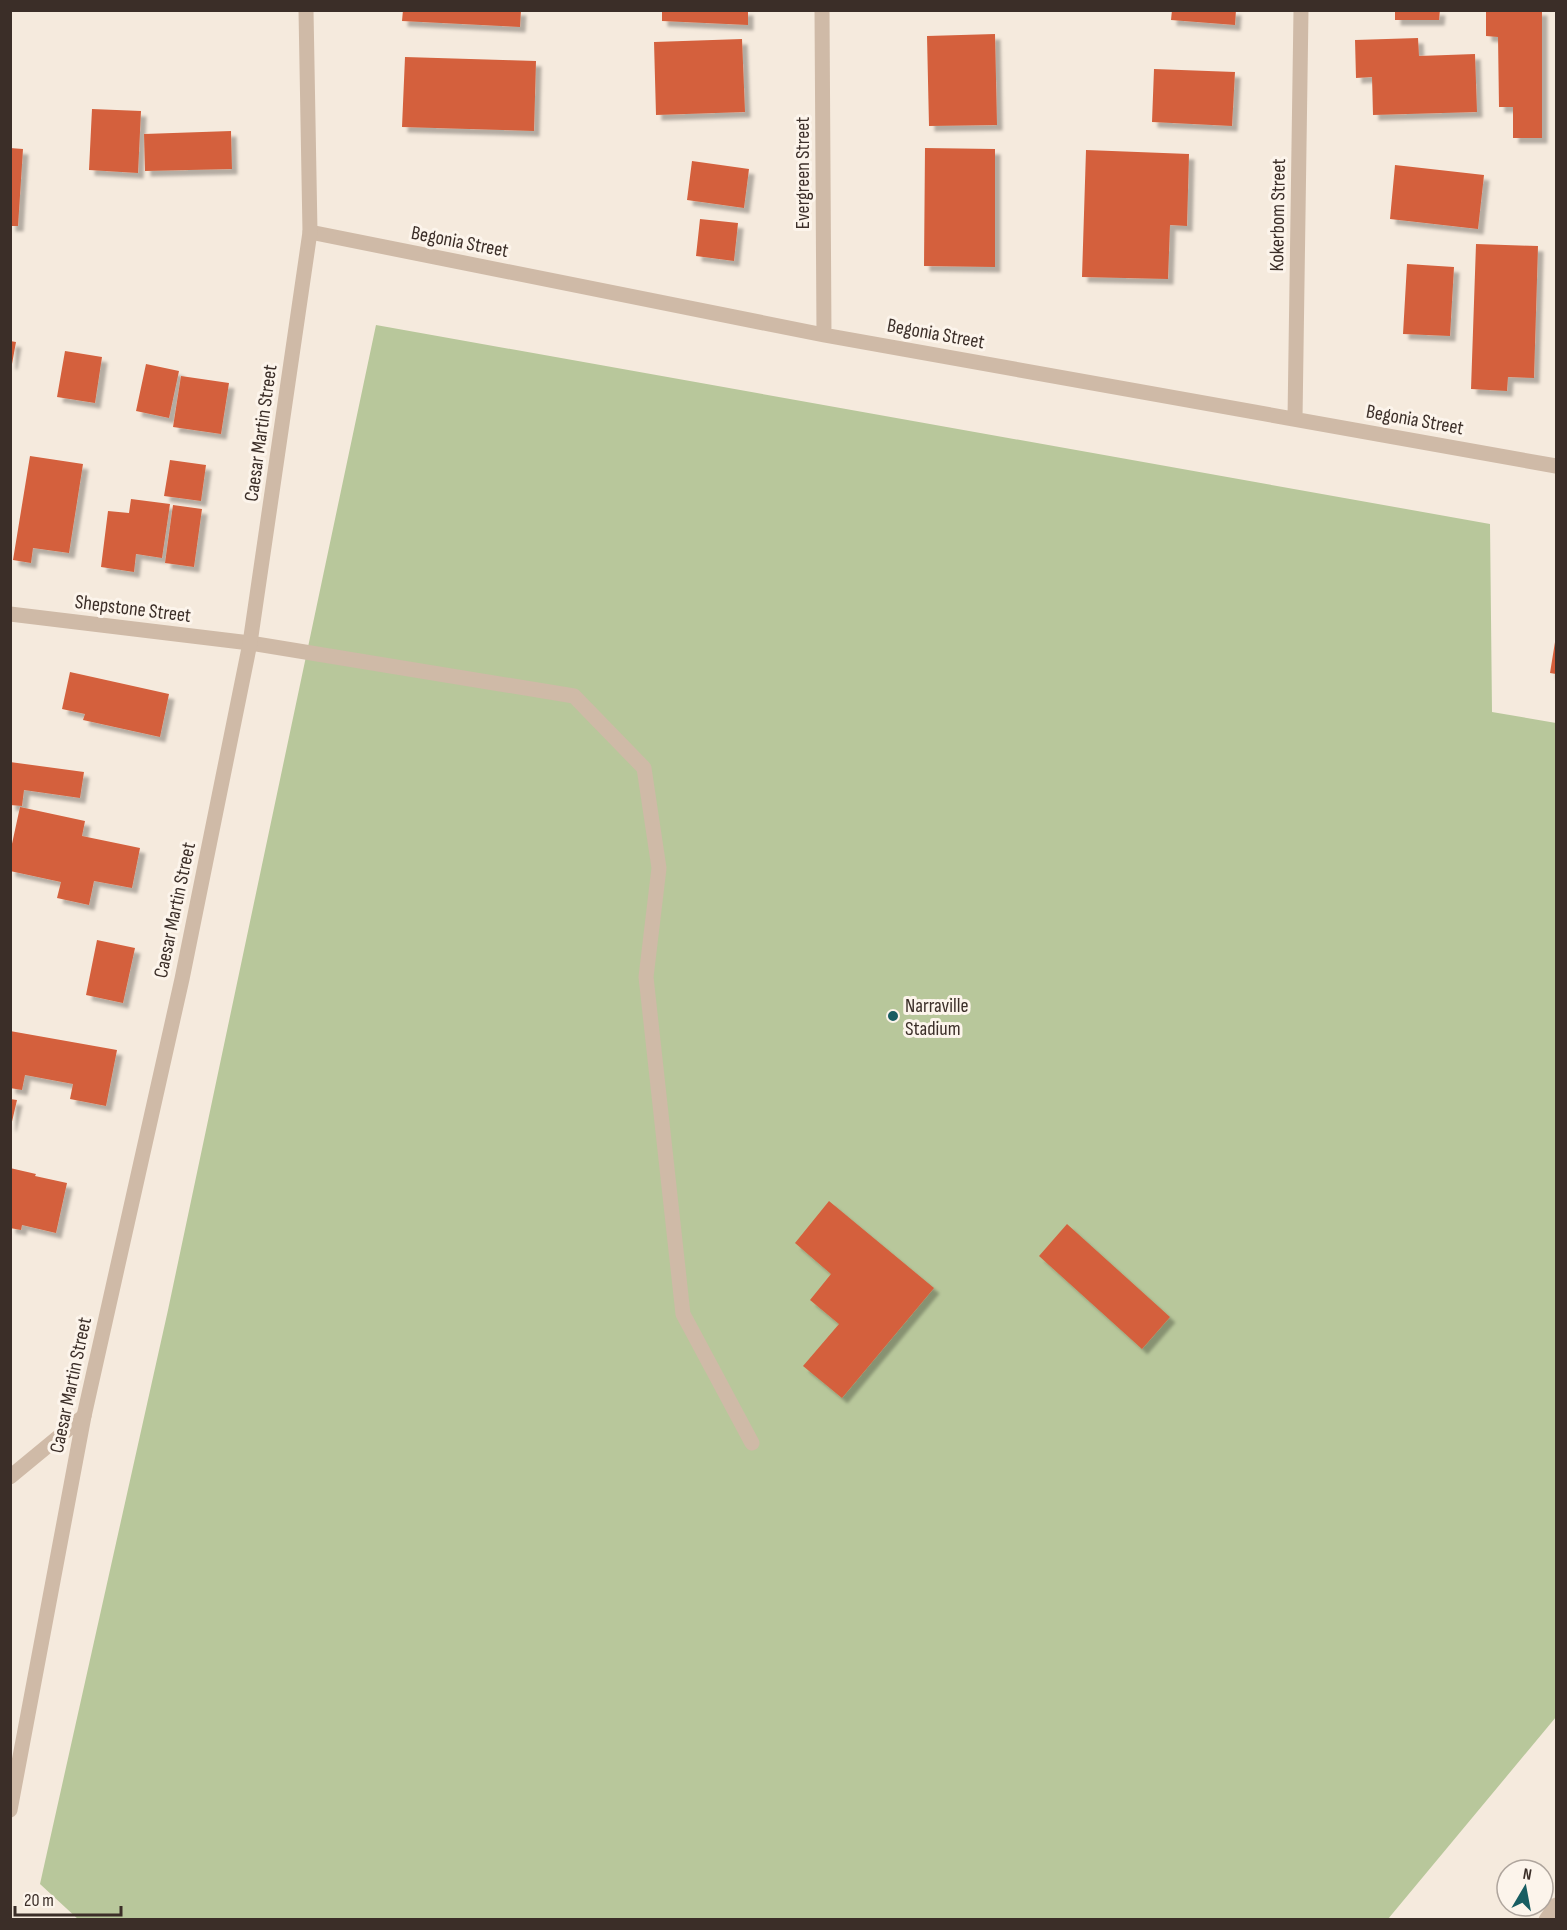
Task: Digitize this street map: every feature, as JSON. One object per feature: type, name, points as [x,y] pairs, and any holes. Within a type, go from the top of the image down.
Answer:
[{"type":"street","name":"Caesar Martin Street","points":[[10,1810],[84,1416],[182,979],[250,643],[310,232],[306,10]]},
{"type":"street","name":"Evergreen Street","points":[[822,10],[825,335]]},
{"type":"street","name":"Kokerbom Street","points":[[1295,419],[1301,10]]},
{"type":"street","name":"Begonia Street","points":[[310,232],[825,335],[1557,466]]},
{"type":"street","name":"Shepstone Street","points":[[10,614],[250,643],[574,696],[644,768],[660,868],[646,976],[683,1314],[752,1443]]},
{"type":"street","points":[[10,1477],[84,1416]]},
{"type":"street","points":[[1546,1920],[1557,1905]]},
{"type":"green space","name":"Narraville Stadium","points":[[376,325],[1490,524],[1492,712],[1556,723],[1556,1717],[1388,1919],[79,1920],[40,1884],[168,1310]]},
{"type":"building","points":[[403,10],[521,10],[520,27],[402,21]]},
{"type":"building","points":[[662,10],[748,10],[748,25],[662,21]]},
{"type":"building","points":[[1172,10],[1236,10],[1235,25],[1171,20]]},
{"type":"building","points":[[1395,10],[1440,10],[1439,20],[1395,20]]},
{"type":"building","points":[[1486,10],[1542,10],[1542,138],[1513,138],[1513,107],[1499,107],[1498,37],[1486,36]]},
{"type":"building","points":[[995,34],[997,125],[929,126],[927,36]]},
{"type":"building","points":[[1418,38],[1419,56],[1475,54],[1477,112],[1373,115],[1372,77],[1356,78],[1355,40]]},
{"type":"building","points":[[742,39],[745,112],[656,115],[654,42]]},
{"type":"building","points":[[405,57],[536,61],[534,131],[402,127]]},
{"type":"building","points":[[1154,69],[1235,72],[1232,126],[1152,122]]},
{"type":"building","points":[[92,109],[141,111],[138,173],[89,170]]},
{"type":"building","points":[[231,131],[232,169],[145,171],[144,134]]},
{"type":"building","points":[[10,148],[23,149],[18,226],[10,226]]},
{"type":"building","points":[[925,148],[995,149],[995,267],[924,266]]},
{"type":"building","points":[[1086,150],[1189,154],[1187,226],[1170,225],[1168,279],[1082,277]]},
{"type":"building","points":[[692,161],[749,169],[744,208],[687,200]]},
{"type":"building","points":[[1395,165],[1484,175],[1478,229],[1390,219]]},
{"type":"building","points":[[700,219],[738,223],[734,261],[696,256]]},
{"type":"building","points":[[1476,244],[1538,246],[1534,378],[1508,377],[1507,391],[1471,389]]},
{"type":"building","points":[[1407,264],[1454,267],[1450,336],[1403,334]]},
{"type":"building","points":[[10,341],[16,342],[12,364],[10,364]]},
{"type":"building","points":[[65,351],[102,357],[95,403],[57,397]]},
{"type":"building","points":[[146,364],[179,371],[169,418],[136,411]]},
{"type":"building","points":[[181,376],[229,383],[221,434],[173,427]]},
{"type":"building","points":[[30,456],[83,464],[69,553],[33,548],[31,563],[13,560]]},
{"type":"building","points":[[170,460],[206,465],[201,501],[164,496]]},
{"type":"building","points":[[131,499],[170,504],[162,558],[136,554],[134,572],[101,567],[108,511],[129,513]]},
{"type":"building","points":[[173,505],[202,509],[194,567],[165,563]]},
{"type":"building","points":[[1556,642],[1556,674],[1550,673]]},
{"type":"building","points":[[70,672],[169,694],[160,737],[83,720],[85,714],[62,709]]},
{"type":"building","points":[[10,762],[84,772],[80,798],[24,790],[22,806],[10,805]]},
{"type":"building","points":[[20,807],[85,821],[82,836],[140,848],[132,888],[94,881],[89,905],[57,898],[61,882],[10,871],[10,853]]},
{"type":"building","points":[[97,940],[135,948],[123,1003],[86,995]]},
{"type":"building","points":[[10,1031],[117,1050],[106,1106],[70,1099],[73,1084],[25,1075],[22,1090],[10,1088]]},
{"type":"building","points":[[10,1099],[17,1100],[11,1126],[10,1126]]},
{"type":"building","points":[[10,1168],[67,1183],[56,1233],[22,1225],[21,1230],[10,1228]]},
{"type":"building","points":[[829,1201],[934,1288],[842,1398],[803,1366],[839,1324],[810,1300],[831,1274],[795,1243]]},
{"type":"building","points":[[1067,1224],[1170,1317],[1142,1349],[1039,1256]]},
{"type":"place","name":"Narraville Stadium","points":[[893,1016]]}]
